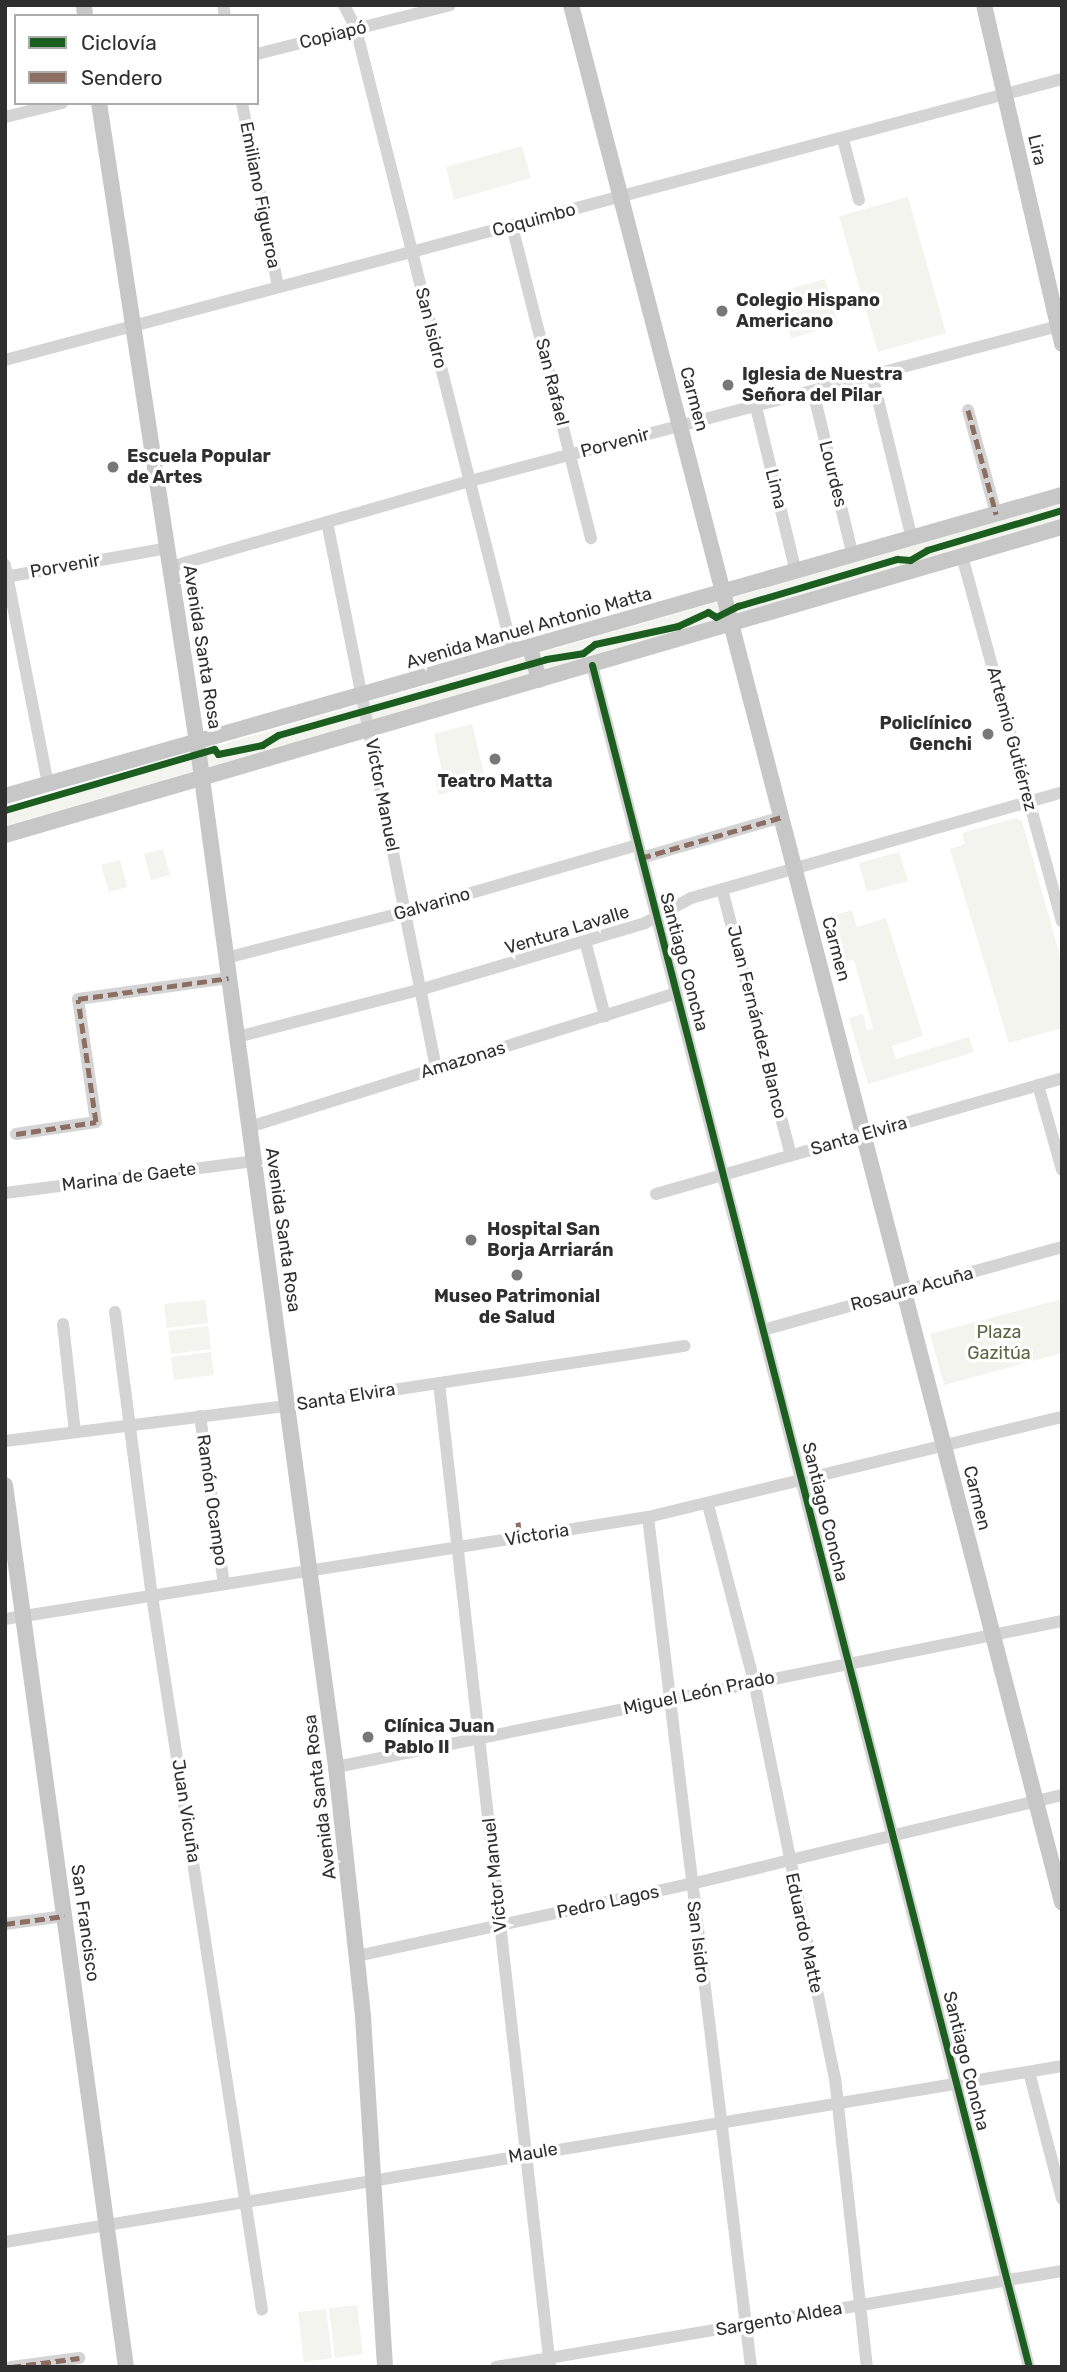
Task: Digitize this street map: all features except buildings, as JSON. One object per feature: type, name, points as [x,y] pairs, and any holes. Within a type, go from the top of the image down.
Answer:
[{"type":"main road","name":"Carmen","points":[[572,5],[1062,1902]]},
{"type":"main road","name":"Lira","points":[[984,5],[1060,325],[1062,344]]},
{"type":"main road","name":"Avenida Santa Rosa","points":[[99,105],[197,743],[336,1767],[357,1956],[385,2367]]},
{"type":"main road","name":"Avenida Manuel Antonio Matta","points":[[5,796],[1062,495]]},
{"type":"main road","points":[[5,835],[1062,527]]},
{"type":"main road","points":[[530,648],[539,680]]},
{"type":"main road","name":"San Francisco","points":[[5,1485],[126,2367]]},
{"type":"street","name":"San Isidro","points":[[344,5],[356,29],[513,653]]},
{"type":"street","name":"Copiapó","points":[[259,53],[450,5]]},
{"type":"street","name":"Coquimbo","points":[[5,360],[1062,79]]},
{"type":"street","points":[[5,117],[54,105]]},
{"type":"street","name":"Emiliano Figueroa","points":[[242,105],[278,288]]},
{"type":"street","points":[[843,139],[859,200]]},
{"type":"street","name":"San Rafael","points":[[512,226],[591,538]]},
{"type":"street","name":"Porvenir","points":[[170,567],[470,481],[1060,325]]},
{"type":"street","points":[[872,375],[912,539]]},
{"type":"street","name":"Lourdes","points":[[813,391],[853,556]]},
{"type":"street","name":"Lima","points":[[755,407],[796,572]]},
{"type":"street","points":[[968,410],[996,514]]},
{"type":"street","name":"Víctor Manuel","points":[[327,522],[436,1068]]},
{"type":"street","name":"Porvenir","points":[[6,573],[167,548]]},
{"type":"street","name":"Artemio Gutiérrez","points":[[962,556],[1062,922]]},
{"type":"street","points":[[6,573],[48,784]]},
{"type":"street","name":"Santiago Concha","points":[[592,665],[1029,2367]]},
{"type":"street","name":"Ventura Lavalle","points":[[237,1037],[421,990],[585,941],[656,916],[678,903],[722,889],[1062,793]]},
{"type":"street","points":[[641,858],[782,817]]},
{"type":"street","name":"Galvarino","points":[[226,958],[405,912],[637,845]]},
{"type":"street","name":"Juan Fernández Blanco","points":[[722,889],[791,1155]]},
{"type":"street","points":[[585,941],[605,1016]]},
{"type":"street","points":[[16,1134],[96,1122],[78,999],[229,978]]},
{"type":"street","name":"Amazonas","points":[[249,1127],[676,993]]},
{"type":"street","name":"Santa Elvira","points":[[656,1194],[1062,1078]]},
{"type":"street","points":[[1038,1085],[1062,1170]]},
{"type":"street","name":"Marina de Gaete","points":[[5,1193],[254,1161]]},
{"type":"street","name":"Rosaura Acuña","points":[[762,1330],[1062,1247]]},
{"type":"street","name":"Juan Vicuña","points":[[115,1312],[152,1596],[262,2310]]},
{"type":"street","points":[[62,1324],[75,1432]]},
{"type":"street","name":"Santa Elvira","points":[[5,1441],[287,1406],[685,1346]]},
{"type":"street","name":"Víctor Manuel","points":[[439,1383],[550,2362]]},
{"type":"street","name":"Ramón Ocampo","points":[[200,1416],[224,1584]]},
{"type":"street","name":"Victoria","points":[[5,1619],[648,1517],[801,1483],[1062,1417]]},
{"type":"street","name":"Eduardo Matte","points":[[708,1505],[754,1681],[835,2078],[867,2367]]},
{"type":"street","name":"San Isidro","points":[[648,1517],[751,2367]]},
{"type":"street","points":[[518,1522],[520,1538]]},
{"type":"street","name":"Miguel León Prado","points":[[336,1767],[847,1661],[1062,1621]]},
{"type":"street","name":"Pedro Lagos","points":[[357,1956],[691,1884],[1062,1795]]},
{"type":"street","points":[[5,1924],[64,1916]]},
{"type":"street","name":"Maule","points":[[5,2242],[1062,2066]]},
{"type":"street","points":[[1029,2072],[1062,2199]]},
{"type":"street","name":"Sargento Aldea","points":[[496,2367],[550,2362],[746,2325],[1062,2271]]},
{"type":"street","points":[[11,2367],[79,2358]]},
{"type":"green space","points":[[522,146],[531,178],[454,200],[446,167]]},
{"type":"green space","points":[[908,197],[946,333],[878,352],[839,216]]},
{"type":"green space","points":[[825,279],[831,301],[785,314],[779,292]]},
{"type":"green space","points":[[832,303],[838,325],[791,338],[785,315]]},
{"type":"green space","points":[[1062,503],[1062,519],[5,826],[5,807]]},
{"type":"green space","points":[[472,724],[486,781],[439,795],[434,775],[442,772],[434,734]]},
{"type":"green space","points":[[1016,818],[1022,821],[1062,963],[1062,1028],[1009,1043],[950,849],[965,844],[962,833]]},
{"type":"green space","points":[[163,849],[170,875],[151,880],[144,854]]},
{"type":"green space","points":[[899,852],[908,881],[867,892],[859,863]]},
{"type":"green space","points":[[120,860],[127,887],[109,892],[101,865]]},
{"type":"green space","points":[[852,910],[857,927],[886,918],[923,1036],[892,1046],[896,1059],[969,1037],[974,1052],[868,1084],[849,1018],[863,1014],[867,1030],[873,1028],[854,960],[834,964],[822,919]]},
{"type":"green space","name":"Plaza Gazitúa","points":[[1062,1299],[1062,1353],[944,1385],[930,1334]]},
{"type":"green space","points":[[205,1300],[208,1323],[167,1328],[164,1304]]},
{"type":"green space","points":[[208,1326],[211,1349],[171,1354],[168,1331]]},
{"type":"green space","points":[[211,1352],[214,1375],[174,1380],[171,1357]]},
{"type":"green space","points":[[357,2305],[363,2354],[335,2358],[329,2308]]},
{"type":"green space","points":[[326,2309],[332,2358],[304,2362],[298,2312]]},
{"type":"marked path","points":[[968,410],[996,514]]},
{"type":"marked path","points":[[641,858],[782,817]]},
{"type":"marked path","points":[[16,1134],[96,1122],[78,999],[229,978]]},
{"type":"marked path","points":[[518,1522],[520,1538]]},
{"type":"marked path","points":[[5,1924],[64,1916]]},
{"type":"marked path","points":[[11,2367],[79,2358]]},
{"type":"cycle path","points":[[5,810],[214,749],[218,754],[262,745],[278,735],[546,659],[583,653],[595,644],[678,626],[708,612],[716,617],[738,606],[897,559],[910,560],[927,550],[1062,510]]},
{"type":"cycle path","points":[[592,665],[1029,2367]]},
{"type":"place","name":"Colegio Hispano Americano","points":[[722,311]]},
{"type":"place","name":"Iglesia de Nuestra Señora del Pilar","points":[[728,385]]},
{"type":"place","name":"Escuela Popular de Artes","points":[[113,467]]},
{"type":"place","name":"Policlínico Genchi","points":[[988,734]]},
{"type":"place","name":"Teatro Matta","points":[[495,759]]},
{"type":"place","name":"Hospital San Borja Arriarán","points":[[471,1240]]},
{"type":"place","name":"Museo Patrimonial de Salud","points":[[517,1275]]},
{"type":"place","name":"Clínica Juan Pablo II","points":[[368,1737]]}]
